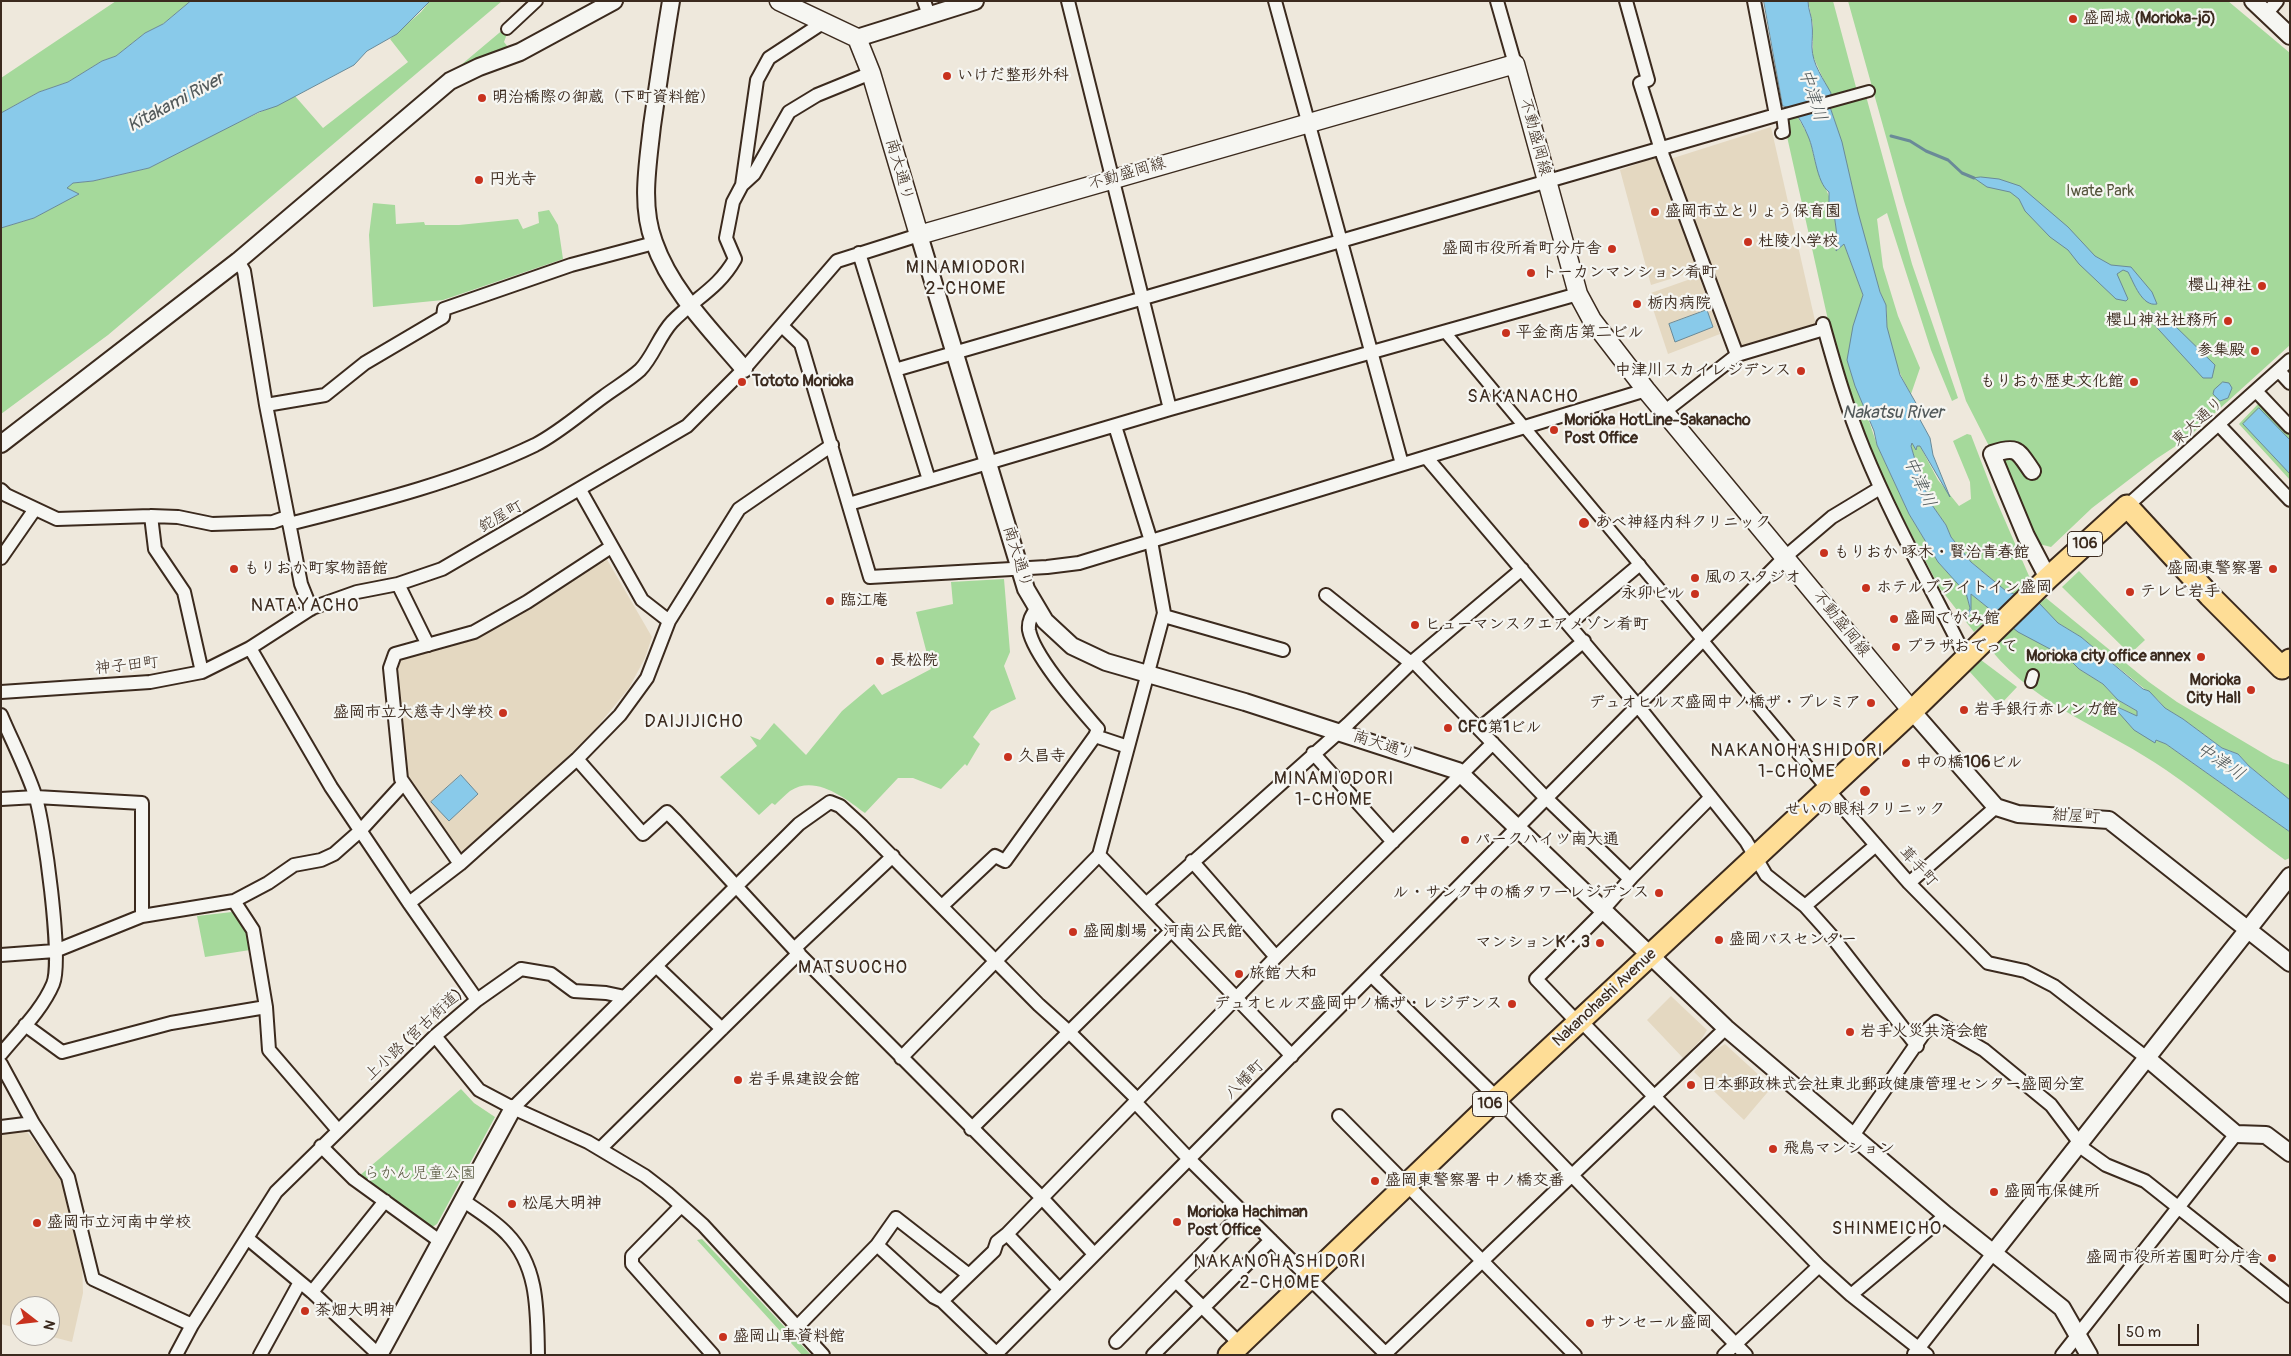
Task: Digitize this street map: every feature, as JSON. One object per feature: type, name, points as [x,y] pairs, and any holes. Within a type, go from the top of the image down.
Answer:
[{"type":"highway","name":"106","points":[[2044,582],[2127,506]]},
{"type":"highway","points":[[2127,506],[2210,596],[2287,668]]},
{"type":"highway","name":"Nakanohashi Avenue","points":[[1235,1350],[1311,1279],[1497,1098],[1912,711],[2044,582]]},
{"type":"main road","points":[[779,1],[857,38]]},
{"type":"main road","name":"南大通り","points":[[857,38],[871,73],[919,235]]},
{"type":"main road","name":"不動盛岡線","points":[[919,235],[1515,64],[1578,294],[1592,320],[1664,412],[1912,711]]},
{"type":"street","points":[[507,30],[537,1]]},
{"type":"street","points":[[1,444],[238,261],[450,81],[479,67],[520,52],[614,1]]},
{"type":"street","points":[[671,1],[654,114],[646,194],[647,216],[654,243],[690,305],[744,369]]},
{"type":"street","points":[[857,38],[927,8],[974,1]]},
{"type":"street","points":[[1068,1],[1114,178],[1170,409]]},
{"type":"street","points":[[1275,1],[1373,352],[1402,464]]},
{"type":"street","points":[[1497,1],[1515,64]]},
{"type":"street","points":[[1626,1],[1648,80],[1640,83],[1660,149],[1737,355]]},
{"type":"street","points":[[895,370],[1548,183],[1776,115],[1754,1]]},
{"type":"street","points":[[2253,1],[2290,36]]},
{"type":"street","points":[[2266,14],[2277,1]]},
{"type":"street","points":[[742,185],[757,80],[769,58],[824,22]]},
{"type":"street","points":[[1,490],[6,495],[57,519],[151,516],[178,518],[212,524],[273,522],[363,505],[438,482],[536,444],[563,427],[641,369],[670,324],[690,305],[714,288],[727,274],[735,259],[726,238],[733,202],[742,185],[754,174],[789,112],[817,95],[871,73]]},
{"type":"street","points":[[1781,133],[1784,132],[1782,115],[1869,90]]},
{"type":"street","name":"鉈屋町","points":[[250,648],[311,609],[357,592],[398,584],[442,570],[687,426],[744,369],[837,261],[859,252],[919,235]]},
{"type":"street","name":"南大通り","points":[[919,235],[1026,589],[1045,622],[1072,646],[1106,662],[1148,672],[1338,730],[1461,773],[1726,1028],[1852,1137],[2062,1308],[2089,1355]]},
{"type":"street","points":[[266,406],[325,396],[365,363],[443,317],[444,309],[571,265],[654,243]]},
{"type":"street","points":[[859,252],[929,480]]},
{"type":"street","points":[[238,261],[244,271],[266,406],[301,584],[311,609]]},
{"type":"street","points":[[849,504],[1170,409],[1578,294]]},
{"type":"street","points":[[782,326],[801,344],[870,577],[1047,567],[1079,562],[1646,390]]},
{"type":"street","points":[[1664,412],[1737,355],[1823,327],[1850,415],[1880,488],[1966,658]]},
{"type":"street","points":[[1445,332],[1827,789]]},
{"type":"street","name":"東大通り","points":[[2127,506],[2290,360]]},
{"type":"street","points":[[2279,371],[2290,382]]},
{"type":"street","points":[[2256,391],[2290,427]]},
{"type":"street","points":[[2219,425],[2290,500]]},
{"type":"street","points":[[901,1058],[1099,855],[1164,616],[1151,541],[1114,426]]},
{"type":"street","points":[[409,903],[460,864],[577,759],[620,715],[647,678],[669,621],[698,571],[740,509],[832,445]]},
{"type":"street","points":[[2032,472],[2017,451],[2009,448],[1992,454],[2044,582]]},
{"type":"street","points":[[1426,457],[1638,706],[1746,841],[1754,858],[1766,875],[1805,906],[1830,934],[1917,1046]]},
{"type":"street","name":"八幡町","points":[[995,1354],[1372,976],[1785,556],[1832,517],[1880,488]]},
{"type":"street","points":[[580,490],[642,600],[669,621]]},
{"type":"street","points":[[1,558],[35,509]]},
{"type":"street","points":[[151,516],[155,549],[184,592],[202,672]]},
{"type":"street","points":[[460,864],[401,779],[390,668],[395,654],[474,632],[527,602],[611,547]]},
{"type":"street","points":[[1569,624],[1639,565]]},
{"type":"street","points":[[1146,904],[1338,730],[1348,724],[1412,662],[1522,569]]},
{"type":"street","points":[[398,584],[428,645]]},
{"type":"street","points":[[1326,595],[1412,662],[1546,798],[1630,879]]},
{"type":"street","points":[[942,906],[996,856],[1005,860],[1095,736],[1098,729],[1048,666],[1035,644],[1029,630],[1030,618],[1036,609]]},
{"type":"street","points":[[1164,616],[1283,650]]},
{"type":"street","points":[[1479,729],[1584,642]]},
{"type":"street","name":"神子田町","points":[[1,692],[150,682],[202,672],[250,648]]},
{"type":"street","name":"上小路 (宮古街道)","points":[[176,1355],[192,1325],[276,1192],[337,1130],[435,1036],[478,1000],[330,787],[250,648]]},
{"type":"street","points":[[1909,883],[1996,807],[1912,711]]},
{"type":"street","points":[[1,715],[36,797],[50,878],[55,951],[54,982],[42,1003],[1,1054]]},
{"type":"street","points":[[1095,736],[1128,747]]},
{"type":"street","points":[[942,1301],[994,1251],[996,1242],[1007,1234],[1276,957],[1493,743]]},
{"type":"street","points":[[1313,753],[1393,842]]},
{"type":"street","points":[[577,759],[644,834],[667,812],[797,951],[901,1058],[1042,1198],[1094,1254]]},
{"type":"street","points":[[1,955],[55,951],[142,916],[234,901],[268,883],[294,865],[321,860],[334,854],[360,831],[403,784]]},
{"type":"street","name":"葺手町","points":[[1827,789],[1909,883],[1988,964],[2025,971],[2054,986],[2148,1059]]},
{"type":"street","points":[[1,799],[36,797],[142,803],[142,916]]},
{"type":"street","points":[[1711,797],[1630,879],[1603,910],[1536,979],[1819,1266],[1920,1353],[1994,1252],[2148,1059],[2290,876]]},
{"type":"street","points":[[247,1238],[312,1292],[379,1355],[513,1108],[799,824],[830,802],[848,812],[893,856],[1039,1005],[1135,1097],[1135,1102],[1189,1159],[1386,1354],[1726,1028]]},
{"type":"street","name":"紺屋町","points":[[1996,807],[2018,814],[2109,820],[2290,963]]},
{"type":"street","points":[[1805,906],[1876,845]]},
{"type":"street","points":[[1099,855],[1292,1056]]},
{"type":"street","points":[[600,1149],[893,856]]},
{"type":"street","points":[[1192,861],[1276,957]]},
{"type":"street","points":[[234,901],[253,930],[266,1007],[269,1050],[337,1130]]},
{"type":"street","points":[[972,1128],[1172,930]]},
{"type":"street","points":[[656,966],[722,1029]]},
{"type":"street","points":[[478,1000],[521,969],[551,974],[574,991],[606,993],[625,997]]},
{"type":"street","points":[[1372,976],[1497,1098],[1746,1355]]},
{"type":"street","points":[[25,1025],[62,1052],[171,1023],[266,1007]]},
{"type":"street","points":[[1852,1137],[1917,1046],[1924,1033],[1936,1022],[1984,1050],[2051,1105],[2079,1145],[2106,1165],[2144,1181],[2290,1296]]},
{"type":"street","points":[[435,1036],[479,1090],[600,1149],[645,1176],[703,1225],[823,1355]]},
{"type":"street","points":[[2148,1059],[2236,1134],[2266,1135],[2290,1153]]},
{"type":"street","points":[[1,1064],[33,1124],[68,1177],[93,1279],[192,1325]]},
{"type":"street","points":[[1339,1116],[1576,1355]]},
{"type":"street","points":[[1,1127],[33,1124]]},
{"type":"street","points":[[2062,1355],[2236,1134]]},
{"type":"street","points":[[321,1146],[354,1179],[441,1242]]},
{"type":"street","points":[[312,1292],[385,1201]]},
{"type":"street","points":[[464,1201],[507,1234],[522,1254],[535,1288],[538,1355]]},
{"type":"street","points":[[681,1206],[632,1256],[631,1260],[632,1264],[713,1355]]},
{"type":"street","points":[[1116,1342],[1243,1212]]},
{"type":"street","points":[[1851,1295],[1946,1215]]},
{"type":"street","points":[[797,1327],[877,1245],[896,1218],[969,1276]]},
{"type":"street","points":[[1007,1234],[1060,1289]]},
{"type":"street","points":[[1153,1355],[1271,1240]]},
{"type":"street","points":[[877,1245],[934,1297],[942,1301],[995,1354]]},
{"type":"street","points":[[1724,1355],[1819,1266]]},
{"type":"street","points":[[1176,1281],[1203,1307],[1235,1350]]},
{"type":"street","points":[[260,1355],[300,1282]]},
{"type":"shaded area","name":"杜陵小学校","points":[[1771,127],[1816,325],[1737,347],[1667,160]]},
{"type":"shaded area","name":"盛岡市立とりょう保育園","points":[[1654,158],[1659,160],[1699,270],[1651,285],[1620,170]]},
{"type":"shaded area","points":[[1699,276],[1720,334],[1668,354],[1648,294]]},
{"type":"shaded area","name":"盛岡市立大慈寺小学校","points":[[605,556],[652,637],[645,658],[629,688],[588,738],[463,852],[455,850],[405,776],[394,673],[398,657],[477,636]]},
{"type":"shaded area","points":[[1671,996],[1707,1030],[1701,1040],[1683,1058],[1647,1020]]},
{"type":"shaded area","points":[[1725,1044],[1772,1087],[1744,1120],[1694,1072],[1709,1054]]},
{"type":"shaded area","name":"盛岡市立河南中学校","points":[[24,1128],[60,1175],[82,1257],[83,1293],[72,1342],[60,1339],[60,1296],[10,1296],[10,1326],[1,1324],[1,1134]]},
{"type":"green space","points":[[116,1],[191,1],[163,24],[145,33],[116,56],[102,61],[68,82],[39,92],[1,113],[1,78]]},
{"type":"green space","points":[[430,1],[502,1],[108,335],[1,414],[1,228],[34,218],[78,194],[66,188],[73,183],[93,181],[149,168],[209,136],[295,96],[323,128],[408,62],[390,39],[421,12]]},
{"type":"green space","points":[[1808,1],[1833,1],[1857,91],[1831,97],[1813,56],[1813,25]]},
{"type":"green space","name":"Iwate Park","points":[[1848,1],[2228,1],[2290,53],[2290,345],[2185,440],[2156,459],[2092,508],[2051,547],[2039,544],[1966,401],[1904,201]]},
{"type":"green space","points":[[505,28],[508,31],[504,42],[511,51],[455,70]]},
{"type":"green space","points":[[1866,96],[1912,264],[1958,398],[1952,401],[1931,350],[1887,213],[1877,219],[1883,267],[1898,316],[1920,368],[1911,394],[1892,353],[1888,336],[1886,306],[1869,256],[1845,156],[1830,107]]},
{"type":"green space","points":[[1797,116],[1809,137],[1816,165],[1833,206],[1838,243],[1836,251],[1844,244],[1863,295],[1853,333],[1863,403],[1877,445],[1909,514],[1938,562],[1966,593],[1970,608],[1967,618],[1971,610],[1971,594],[1995,613],[1974,632],[1939,587],[1884,481],[1857,418],[1828,320],[1786,132],[1786,117]]},
{"type":"green space","points":[[373,203],[395,205],[396,224],[424,222],[425,225],[459,225],[518,219],[523,229],[539,223],[538,212],[549,210],[558,225],[563,259],[443,300],[373,307],[369,235]]},
{"type":"green space","points":[[2258,404],[2268,406],[2290,428],[2290,480],[2239,424]]},
{"type":"green space","points":[[1967,434],[1971,435],[1994,495],[2029,576],[2032,578],[2014,594],[2006,591],[1971,562],[1951,537],[1946,525],[1932,505],[1921,480],[1911,446],[1911,442],[1917,449],[1917,446],[1920,446],[1938,480],[1959,506],[1971,499],[1970,482],[1953,441]]},
{"type":"green space","points":[[2079,571],[2145,640],[2130,654],[2062,587]]},
{"type":"green space","points":[[1004,579],[1010,652],[1004,666],[1016,699],[991,711],[973,737],[980,744],[967,766],[965,764],[941,789],[913,778],[898,778],[865,813],[829,790],[809,785],[800,786],[790,791],[775,805],[772,803],[759,815],[720,777],[757,746],[750,736],[760,740],[774,723],[806,755],[842,711],[874,684],[882,695],[931,669],[916,612],[953,604],[951,582]]},
{"type":"green space","points":[[2046,598],[2149,682],[2177,702],[2273,759],[2290,765],[2290,800],[2249,766],[2238,754],[2222,748],[2165,708],[2158,700],[2081,637],[2058,623],[2039,604]]},
{"type":"green space","points":[[2014,628],[2069,659],[2079,669],[2103,684],[2118,700],[2137,711],[2138,717],[2113,704],[2134,730],[2166,744],[2290,832],[2290,858],[2285,860],[2166,770],[2029,687],[2009,670],[1991,650]]},
{"type":"green space","points":[[1981,660],[2017,687],[2000,705],[1969,671]]},
{"type":"green space","points":[[232,912],[243,923],[250,950],[205,957],[197,916]]},
{"type":"green space","name":"らかん児童公園","points":[[461,1089],[474,1103],[495,1117],[437,1224],[429,1229],[358,1177]]},
{"type":"green space","points":[[702,1239],[811,1355],[802,1355],[697,1240]]},
{"type":"water","name":"Kitakami River","points":[[191,1],[430,1],[397,34],[367,51],[354,65],[277,106],[259,112],[149,168],[93,181],[73,183],[67,188],[79,194],[34,218],[1,228],[1,113],[39,92],[68,82],[102,61],[116,56],[145,33],[163,24]]},
{"type":"water","name":"Nakatsu River","points":[[1764,1],[1808,1],[1812,21],[1814,60],[1831,93],[1830,107],[1842,142],[1858,212],[1880,292],[1886,305],[1887,327],[1900,375],[1917,405],[1918,416],[1930,438],[1933,455],[1950,497],[1920,446],[1917,446],[1916,450],[1912,443],[1911,446],[1921,480],[1932,505],[1946,525],[1951,537],[1971,562],[2006,591],[2039,603],[2058,623],[2081,637],[2143,689],[2149,691],[2165,708],[2222,748],[2238,754],[2249,766],[2290,800],[2290,832],[2166,744],[2156,740],[2155,743],[2134,730],[2111,704],[2137,716],[2137,711],[2118,700],[2103,684],[2079,669],[2069,659],[2018,632],[1971,594],[1971,610],[1966,618],[1970,608],[1966,593],[1938,562],[1909,514],[1877,445],[1874,431],[1855,386],[1847,360],[1853,326],[1863,295],[1844,244],[1836,251],[1838,243],[1833,206],[1829,202],[1829,192],[1818,174],[1808,136],[1792,108],[1783,106]]},
{"type":"water","points":[[1974,178],[1999,179],[2020,186],[2068,227],[2095,256],[2111,265],[2131,267],[2152,292],[2157,304],[2147,302],[2143,298],[2128,272],[2123,270],[2117,274],[2128,299],[2126,301],[2116,299],[2079,264],[2068,250],[2050,237],[2025,211],[2019,199],[2010,192],[1987,187]]},
{"type":"water","points":[[1707,310],[1713,327],[1675,342],[1669,324]]},
{"type":"water","points":[[2152,313],[2162,315],[2170,321],[2215,365],[2212,378],[2203,378],[2149,319]]},
{"type":"water","points":[[2223,382],[2229,383],[2232,388],[2228,398],[2220,401],[2213,394],[2214,390]]},
{"type":"water","points":[[2259,408],[2290,440],[2290,474],[2243,424]]},
{"type":"water","points":[[461,775],[478,794],[449,821],[431,802]]},
{"type":"waterway","points":[[1891,136],[1910,141],[1926,151],[1948,160],[1962,173],[1974,178]]},
{"type":"place","name":"盛岡城 (Morioka-jō)","points":[[2073,19]]},
{"type":"place","name":"いけだ整形外科","points":[[947,76]]},
{"type":"place","name":"明治橋際の御蔵（下町資料館）","points":[[482,98]]},
{"type":"place","name":"円光寺","points":[[479,180]]},
{"type":"place","name":"盛岡市立とりょう保育園","points":[[1655,212]]},
{"type":"place","name":"杜陵小学校","points":[[1748,242]]},
{"type":"place","name":"盛岡市役所肴町分庁舎","points":[[1612,249]]},
{"type":"place","name":"トーカンマンション肴町","points":[[1531,273]]},
{"type":"place","name":"櫻山神社","points":[[2262,286]]},
{"type":"place","name":"栃内病院","points":[[1637,304]]},
{"type":"place","name":"櫻山神社社務所","points":[[2228,321]]},
{"type":"place","name":"平金商店第二ビル","points":[[1506,333]]},
{"type":"place","name":"参集殿","points":[[2255,351]]},
{"type":"place","name":"中津川スカイレジデンス","points":[[1801,371]]},
{"type":"place","name":"Tototo Morioka","points":[[742,382]]},
{"type":"place","name":"もりおか歴史文化館","points":[[2134,382]]},
{"type":"place","name":"Morioka HotLine-Sakanacho Post Office","points":[[1554,430]]},
{"type":"place","name":"あべ神経内科クリニック","points":[[1584,523]]},
{"type":"place","name":"もりおか 啄木・賢治青春館","points":[[1824,553]]},
{"type":"place","name":"もりおか町家物語館","points":[[234,569]]},
{"type":"place","name":"盛岡東警察署","points":[[2273,569]]},
{"type":"place","name":"風のスタジオ","points":[[1695,578]]},
{"type":"place","name":"ホテルブライトイン盛岡","points":[[1866,588]]},
{"type":"place","name":"テレビ岩手","points":[[2130,592]]},
{"type":"place","name":"永卯ビル","points":[[1695,594]]},
{"type":"place","name":"臨江庵","points":[[830,601]]},
{"type":"place","name":"盛岡てがみ館","points":[[1894,619]]},
{"type":"place","name":"ヒューマンスクエアメゾン肴町","points":[[1415,625]]},
{"type":"place","name":"プラザおでって","points":[[1896,647]]},
{"type":"place","name":"Morioka city office annex","points":[[2201,657]]},
{"type":"place","name":"長松院","points":[[880,661]]},
{"type":"place","name":"Morioka City Hall","points":[[2251,690]]},
{"type":"place","name":"デュオヒルズ盛岡中ノ橋ザ・プレミア","points":[[1871,703]]},
{"type":"place","name":"岩手銀行赤レンガ館","points":[[1964,710]]},
{"type":"place","name":"盛岡市立大慈寺小学校","points":[[503,713]]},
{"type":"place","name":"CFC第1ビル","points":[[1448,728]]},
{"type":"place","name":"久昌寺","points":[[1008,757]]},
{"type":"place","name":"中の橋106ビル","points":[[1906,763]]},
{"type":"place","name":"せいの眼科クリニック","points":[[1865,791]]},
{"type":"place","name":"パークハイツ南大通","points":[[1465,840]]},
{"type":"place","name":"ル・サンク中の橋タワーレジデンス","points":[[1659,893]]},
{"type":"place","name":"盛岡劇場・河南公民館","points":[[1073,932]]},
{"type":"place","name":"盛岡バスセンター","points":[[1719,940]]},
{"type":"place","name":"マンションK・3","points":[[1600,943]]},
{"type":"place","name":"旅館 大和","points":[[1239,974]]},
{"type":"place","name":"デュオヒルズ盛岡中ノ橋ザ・レジデンス","points":[[1512,1004]]},
{"type":"place","name":"岩手火災共済会館","points":[[1850,1032]]},
{"type":"place","name":"岩手県建設会館","points":[[738,1080]]},
{"type":"place","name":"日本郵政株式会社東北郵政健康管理センター盛岡分室","points":[[1691,1085]]},
{"type":"place","name":"飛鳥マンション","points":[[1773,1149]]},
{"type":"place","name":"盛岡東警察署 中ノ橋交番","points":[[1375,1181]]},
{"type":"place","name":"盛岡市保健所","points":[[1994,1192]]},
{"type":"place","name":"松尾大明神","points":[[512,1204]]},
{"type":"place","name":"Morioka Hachiman Post Office","points":[[1177,1222]]},
{"type":"place","name":"盛岡市立河南中学校","points":[[37,1223]]},
{"type":"place","name":"盛岡市役所若園町分庁舎","points":[[2272,1258]]},
{"type":"place","name":"茶畑大明神","points":[[305,1311]]},
{"type":"place","name":"サンセール盛岡","points":[[1590,1323]]},
{"type":"place","name":"盛岡山車資料館","points":[[723,1337]]},
{"type":"district","name":"MINAMIODORI 2-CHOME","points":[[966,278]]},
{"type":"district","name":"SAKANACHO","points":[[1523,397]]},
{"type":"district","name":"NATAYACHO","points":[[305,606]]},
{"type":"district","name":"DAIJIJICHO","points":[[694,722]]},
{"type":"district","name":"NAKANOHASHIDORI 1-CHOME","points":[[1797,761]]},
{"type":"district","name":"MINAMIODORI 1-CHOME","points":[[1334,790]]},
{"type":"district","name":"MATSUOCHO","points":[[853,968]]},
{"type":"district","name":"SHINMEICHO","points":[[1887,1229]]},
{"type":"district","name":"NAKANOHASHIDORI 2-CHOME","points":[[1280,1272]]},
{"type":"water label","name":"中津川","points":[[1812,95]]},
{"type":"water label","name":"中津川","points":[[1919,482]]},
{"type":"water label","name":"中津川","points":[[2220,762]]}]
